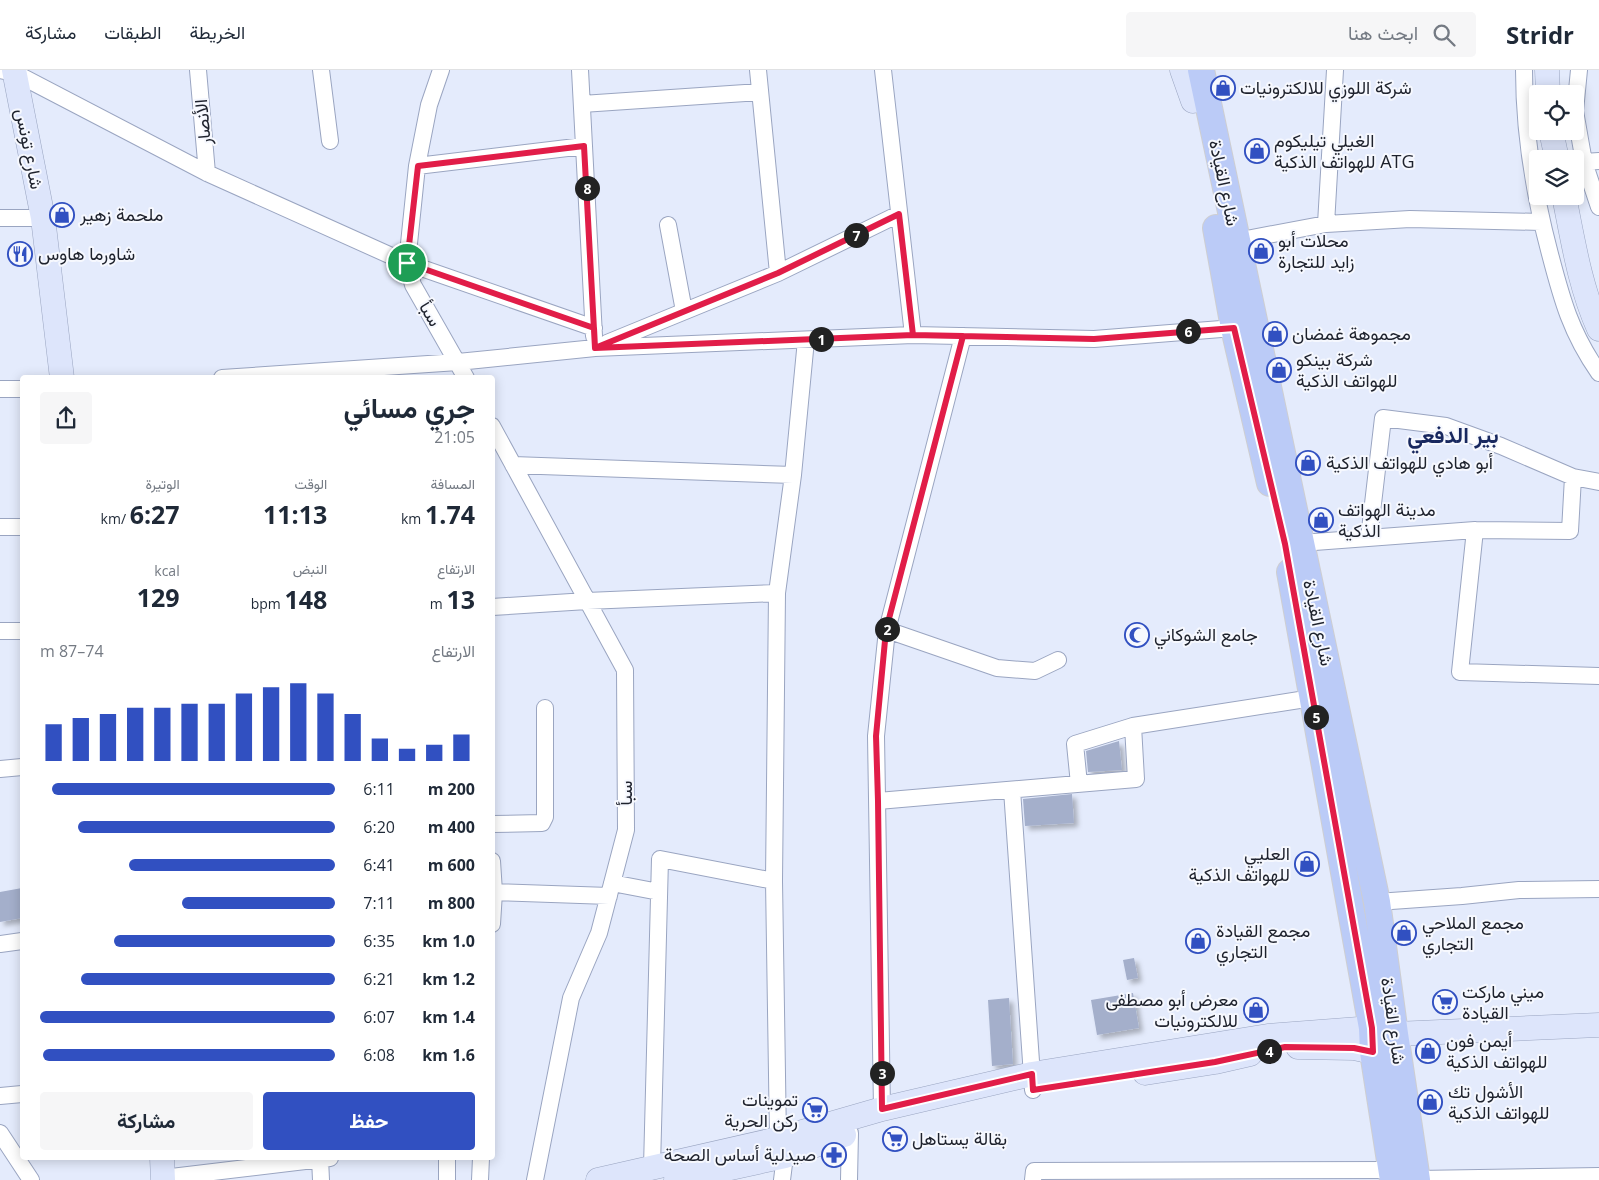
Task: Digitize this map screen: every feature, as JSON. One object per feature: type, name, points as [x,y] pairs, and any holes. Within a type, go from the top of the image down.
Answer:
[{"type":"main road","name":"شارع القيادة","points":[[1188,70],[1200,101],[1236,241],[1377,902],[1384,1040]]},
{"type":"main road","name":"شارع القيادة","points":[[1201,70],[1200,101],[1234,328],[1285,544],[1312,698],[1384,1040],[1405,1177]]},
{"type":"street","name":"الأنصار","points":[[198,70],[207,174]]},
{"type":"street","points":[[321,70],[330,141]]},
{"type":"street","name":"سبأ","points":[[441,70],[429,104],[418,166],[407,263],[413,285],[464,375]]},
{"type":"street","points":[[580,70],[595,348]]},
{"type":"street","points":[[758,70],[778,273]]},
{"type":"street","points":[[883,70],[913,335]]},
{"type":"street","points":[[1182,70],[1200,101]]},
{"type":"street","points":[[1200,101],[1208,70]]},
{"type":"street","points":[[1326,224],[1335,70]]},
{"type":"street","points":[[1524,70],[1524,97],[1529,154],[1541,222],[1567,314],[1577,337],[1599,373]]},
{"type":"street","points":[[1547,70],[1548,85]]},
{"type":"street","points":[[1579,70],[1575,111],[1592,162],[1599,207]]},
{"type":"street","points":[[10,71],[207,174],[407,263],[594,328]]},
{"type":"street","name":"شارع تونس","points":[[10,71],[43,218],[62,375]]},
{"type":"street","points":[[582,104],[760,92]]},
{"type":"street","points":[[418,166],[584,146]]},
{"type":"street","points":[[1566,205],[1580,276],[1599,329]]},
{"type":"street","points":[[595,348],[778,273],[899,214]]},
{"type":"street","points":[[0,218],[43,218]]},
{"type":"street","points":[[1236,241],[1326,224],[1410,218],[1541,222]]},
{"type":"street","points":[[668,225],[684,311]]},
{"type":"street","points":[[266,375],[458,362],[595,348],[913,335],[1094,339],[1234,328]]},
{"type":"street","points":[[882,1109],[876,736],[886,630],[963,336]]},
{"type":"street","points":[[782,1180],[774,881],[777,593],[793,476],[806,340]]},
{"type":"street","points":[[0,389],[20,389]]},
{"type":"street","points":[[1368,538],[1383,418],[1446,426],[1501,446],[1573,478],[1599,482]]},
{"type":"street","name":"سبأ","points":[[495,431],[625,670],[626,830],[599,933],[571,998],[535,1180]]},
{"type":"street","points":[[514,465],[793,476]]},
{"type":"street","points":[[1301,543],[1475,530],[1570,531],[1573,478]]},
{"type":"street","points":[[0,527],[20,527]]},
{"type":"street","points":[[1475,530],[1460,672],[1599,676]]},
{"type":"street","points":[[495,607],[587,600],[777,593]]},
{"type":"street","points":[[886,630],[997,668],[1035,671],[1058,660]]},
{"type":"street","points":[[0,631],[20,631]]},
{"type":"street","points":[[1079,784],[1076,744],[1132,726],[1312,698]]},
{"type":"street","points":[[495,824],[542,823],[545,817],[545,708]]},
{"type":"street","points":[[878,801],[1136,780],[1132,726]]},
{"type":"street","points":[[0,769],[20,766]]},
{"type":"street","points":[[1012,790],[1032,1082]]},
{"type":"street","points":[[652,1167],[660,860],[774,881]]},
{"type":"street","points":[[1377,902],[1518,890],[1599,889]]},
{"type":"street","points":[[495,892],[610,890],[659,892]]},
{"type":"street","points":[[0,944],[20,942]]},
{"type":"street","points":[[1384,1040],[1599,1025]]},
{"type":"street","points":[[676,1180],[781,1148],[882,1109],[1268,1036],[1384,1040],[1599,1039]]},
{"type":"street","points":[[598,1180],[652,1167],[781,1148],[850,1133],[1032,1082]]},
{"type":"street","points":[[0,1096],[20,1094]]},
{"type":"street","points":[[0,1133],[31,1180]]},
{"type":"street","points":[[849,1180],[850,1133]]},
{"type":"street","points":[[163,1172],[301,1160]]},
{"type":"street","points":[[321,1180],[324,1160]]},
{"type":"street","points":[[447,1160],[447,1180]]},
{"type":"street","points":[[480,1180],[481,1160]]},
{"type":"street","points":[[1033,1180],[1034,1171],[1405,1177],[1599,1176]]},
{"type":"building","points":[[1119,741],[1122,770],[1088,772],[1086,751]]},
{"type":"building","points":[[1072,794],[1074,823],[1025,826],[1023,799]]},
{"type":"building","points":[[20,888],[20,918],[0,922],[0,892]]},
{"type":"building","points":[[1134,958],[1138,978],[1127,980],[1123,960]]},
{"type":"building","points":[[1133,993],[1139,1028],[1097,1035],[1091,1000]]},
{"type":"building","points":[[1009,998],[1013,1064],[992,1066],[988,1000]]},
{"type":"place","name":"شركة اللوزي للالكترونيات","points":[[1223,88]]},
{"type":"place","name":"الغيلي تيليكوم للهواتف الذكية ATG","points":[[1257,151]]},
{"type":"place","name":"ملحمة زهير","points":[[62,215]]},
{"type":"place","name":"محلات أبو زايد للتجارة","points":[[1261,251]]},
{"type":"place","name":"شاورما هاوس","points":[[20,254]]},
{"type":"place","name":"مجموهة غمضان","points":[[1275,334]]},
{"type":"place","name":"شركة بينكو للهواتف الذكية","points":[[1279,370]]},
{"type":"place","name":"أبو هادي للهواتف الذكية","points":[[1308,463]]},
{"type":"place","name":"مدينة الهواتف الذكية","points":[[1321,520]]},
{"type":"place","name":"جامع الشوكاني","points":[[1137,635]]},
{"type":"place","name":"العليي للهواتف الذكية","points":[[1307,864]]},
{"type":"place","name":"مجمع الملاحي التجاري","points":[[1404,933]]},
{"type":"place","name":"مجمع القيادة التجاري","points":[[1198,941]]},
{"type":"place","name":"ميني ماركت القيادة","points":[[1445,1002]]},
{"type":"place","name":"معرض أبو مصطفى للالكترونيات","points":[[1256,1010]]},
{"type":"place","name":"أيمن فون للهواتف الذكية","points":[[1428,1051]]},
{"type":"place","name":"الأشول تك للهواتف الذكية","points":[[1430,1102]]},
{"type":"place","name":"تموينات ركن الحرية","points":[[815,1110]]},
{"type":"place","name":"بقالة يستاهل","points":[[895,1139]]},
{"type":"place","name":"صيدلية أساس الصحة","points":[[834,1155]]},
{"type":"district","name":"بير الدفعي","points":[[1453,435]]},
{"type":"route","points":[[407,263],[418,166],[584,146],[595,348],[778,273],[899,214],[913,335],[963,336],[1094,339],[1234,328],[1285,544],[1372,1028],[1373,1052],[1354,1048],[1285,1047],[1215,1062],[1033,1090],[1032,1074],[882,1109],[876,736],[886,630],[963,336],[913,335],[595,348],[594,328],[407,263]]}]
